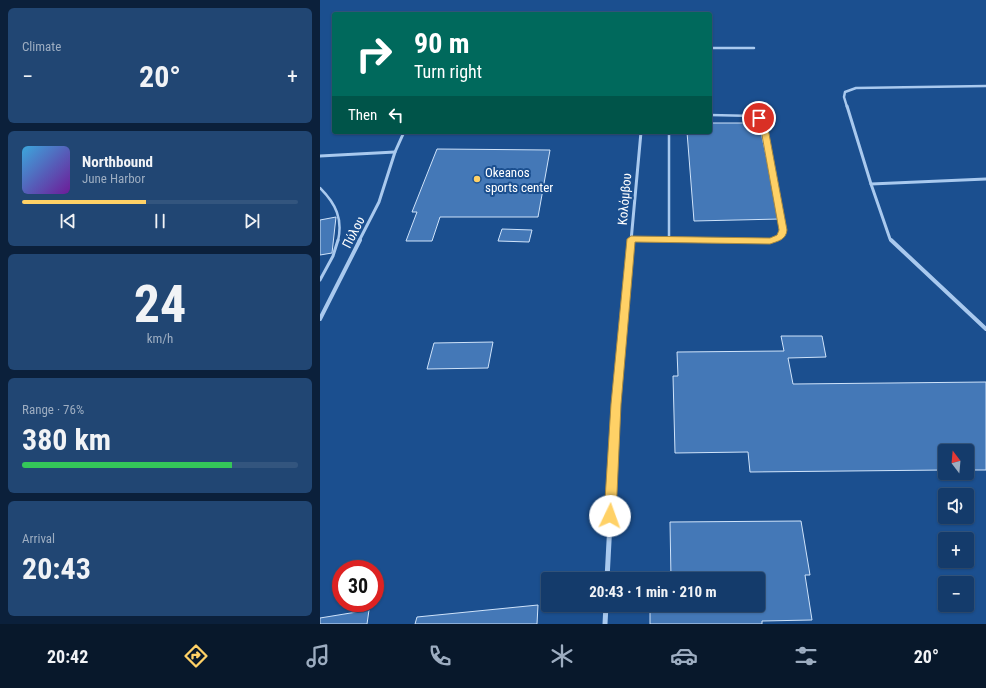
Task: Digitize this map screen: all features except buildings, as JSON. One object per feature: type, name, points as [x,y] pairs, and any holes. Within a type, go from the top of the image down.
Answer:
[{"type":"street","points":[[712,48],[754,48]]},
{"type":"street","points":[[986,86],[856,88],[845,92],[844,97],[890,240],[986,329]]},
{"type":"street","name":"Πύλου","points":[[320,319],[379,202],[395,152],[403,134]]},
{"type":"street","name":"Κολόμβου","points":[[607,572],[616,404],[641,134]]},
{"type":"street","points":[[320,156],[395,152]]},
{"type":"street","points":[[871,184],[986,179]]},
{"type":"street","points":[[605,624],[606,612]]},
{"type":"lane","points":[[631,239],[770,241],[775,240],[782,234],[762,120],[755,116],[712,115]]},
{"type":"lane","points":[[669,134],[669,240]]},
{"type":"lane","points":[[320,188],[335,204],[339,215],[340,232],[336,250],[320,280]]},
{"type":"place","name":"Okeanos sports center","points":[[477,179]]},
{"type":"route","points":[[610,516],[616,404],[631,239],[770,241],[780,237],[783,230],[763,123],[759,118]]}]
